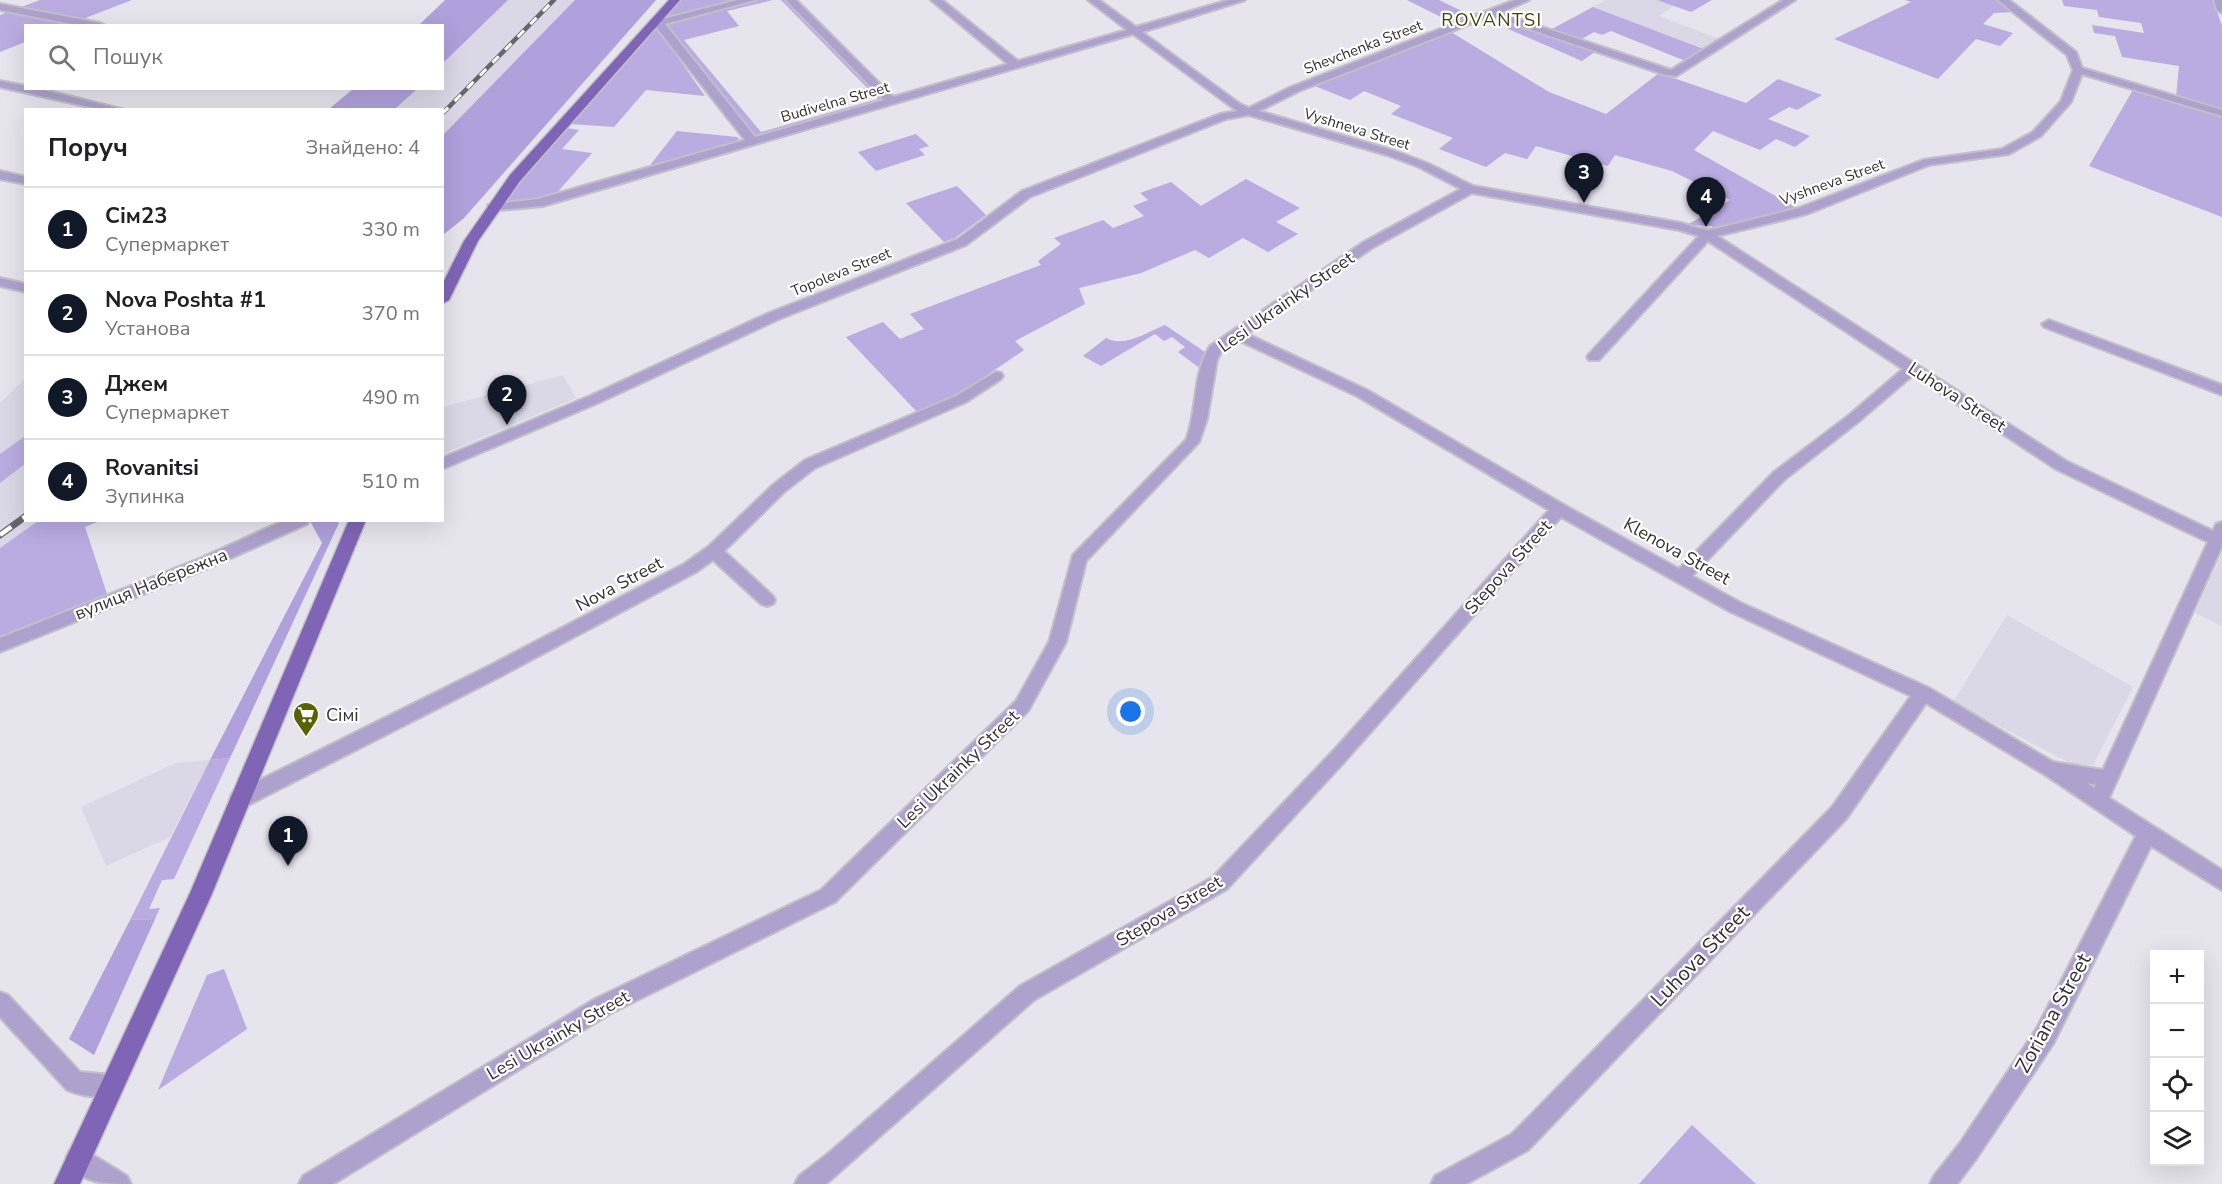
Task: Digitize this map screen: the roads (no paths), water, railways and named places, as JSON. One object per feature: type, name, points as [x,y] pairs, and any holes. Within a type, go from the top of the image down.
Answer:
[{"type":"main road","points":[[444,296],[471,241],[515,178],[655,25],[675,0]]},
{"type":"main road","points":[[67,1184],[200,896],[358,522]]},
{"type":"street","points":[[750,0],[655,25],[753,141]]},
{"type":"street","points":[[791,0],[891,101]]},
{"type":"street","points":[[936,0],[1016,65]]},
{"type":"street","points":[[1093,0],[1134,31]]},
{"type":"street","name":"Budivelna Street","points":[[492,208],[539,202],[1240,0]]},
{"type":"street","name":"Shevchenka Street","points":[[1249,112],[1295,89],[1524,0]]},
{"type":"street","points":[[1491,13],[1670,73],[1680,72],[1790,0]]},
{"type":"street","points":[[2002,0],[2072,54],[2078,70],[2222,113]]},
{"type":"street","points":[[2219,0],[2222,10]]},
{"type":"street","points":[[0,7],[89,24]]},
{"type":"street","name":"Vyshneva Street","points":[[1134,31],[1236,106],[1249,112],[1390,153],[1423,165],[1470,189],[1681,227],[1707,235],[1803,211],[1927,162],[2004,152],[2037,134],[2066,102],[2078,70]]},
{"type":"street","points":[[0,84],[24,89]]},
{"type":"street","points":[[28,90],[111,108]]},
{"type":"street","name":"Topoleva Street","points":[[444,463],[595,399],[774,316],[962,242],[1026,194],[1224,116],[1249,112]]},
{"type":"street","points":[[0,176],[24,181]]},
{"type":"street","name":"Lesi Ukrainky Street","points":[[311,1184],[603,1006],[828,896],[1022,706],[1057,642],[1079,559],[1192,442],[1199,428],[1208,360],[1215,349],[1368,245],[1470,189]]},
{"type":"street","points":[[1594,357],[1707,235]]},
{"type":"street","name":"Luhova Street","points":[[1707,235],[2061,465],[2219,534],[2098,801]]},
{"type":"street","points":[[0,282],[24,288]]},
{"type":"street","points":[[2049,324],[2222,390]]},
{"type":"street","name":"Klenova Street","points":[[1236,334],[1362,393],[1559,509],[1735,607],[1923,693],[2049,769],[2108,779]]},
{"type":"street","points":[[1682,576],[1779,476],[1853,419],[1912,368]]},
{"type":"street","name":"Nova Street","points":[[240,800],[528,654],[690,568],[714,551],[779,488],[810,464],[961,399],[996,376]]},
{"type":"street","name":"Stepova Street","points":[[807,1184],[838,1160],[1028,993],[1220,884],[1340,755],[1559,509]]},
{"type":"street","name":"вулиця Набережна","points":[[0,645],[205,562],[296,522]]},
{"type":"street","points":[[714,551],[767,600]]},
{"type":"street","name":"Luhova Street","points":[[1443,1184],[1520,1142],[1839,813],[1923,693]]},
{"type":"street","points":[[2049,769],[2222,881]]},
{"type":"street","name":"Zoriana Street","points":[[1942,1184],[1968,1151],[2045,1036],[2148,833]]},
{"type":"street","points":[[0,1002],[75,1082],[111,1086]]},
{"type":"street","points":[[78,1158],[119,1184]]},
{"type":"railway","points":[[444,112],[554,0]]},
{"type":"railway","points":[[0,535],[24,517]]},
{"type":"place","name":"Джем","points":[[1584,203]]},
{"type":"place","name":"Rovanitsi","points":[[1706,227]]},
{"type":"place","name":"Nova Poshta #1","points":[[507,425]]},
{"type":"place","name":"Сімі","points":[[306,738]]},
{"type":"place","name":"Сім23","points":[[288,866]]},
{"type":"district","name":"ROVANTSI","points":[[1492,20]]}]
